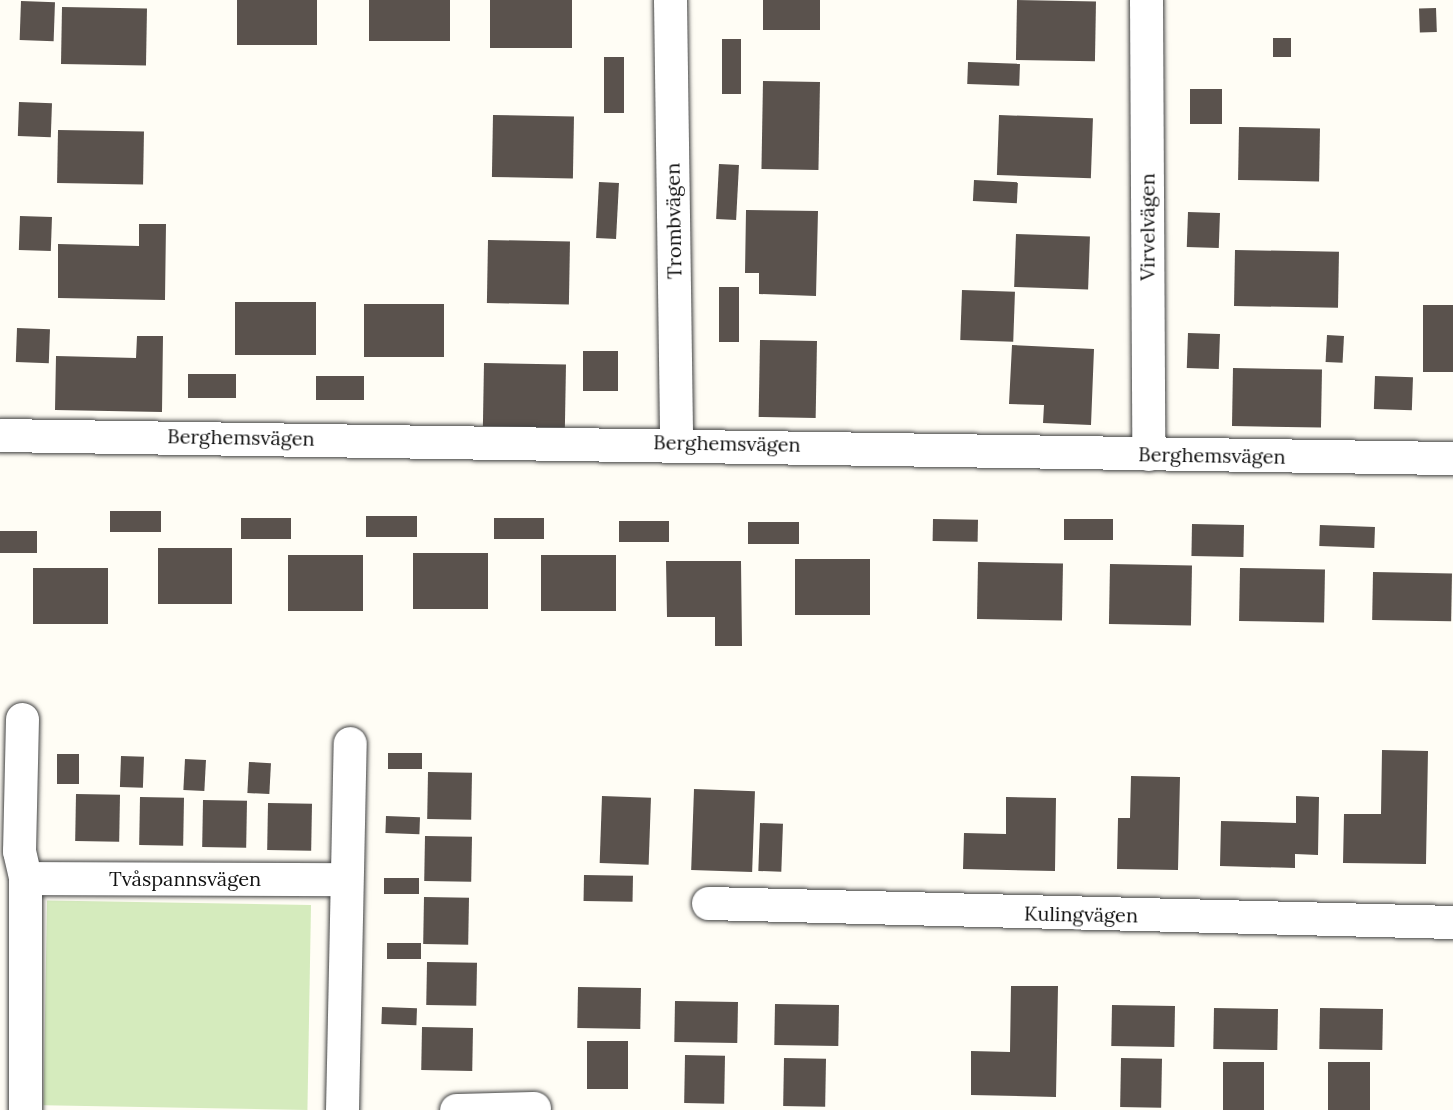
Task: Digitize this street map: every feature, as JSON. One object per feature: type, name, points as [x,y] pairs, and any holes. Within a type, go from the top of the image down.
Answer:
[{"type":"street","name":"Trombvägen","points":[[670,0],[676,441]]},
{"type":"street","name":"Virvelvägen","points":[[1146,0],[1148,454]]},
{"type":"street","name":"Berghemsvägen","points":[[0,435],[676,441],[1148,454],[1453,458]]},
{"type":"street","points":[[22,719],[19,851],[25,878],[25,1110]]},
{"type":"street","points":[[342,1110],[345,879],[350,743]]},
{"type":"street","name":"Tvåspannsvägen","points":[[25,878],[345,879]]},
{"type":"street","name":"Kulingvägen","points":[[708,903],[1453,922]]},
{"type":"street","points":[[456,1110],[534,1108]]},
{"type":"green space","points":[[47,900],[311,905],[307,1110],[43,1105]]},
{"type":"building","points":[[237,0],[317,0],[317,45],[237,45]]},
{"type":"building","points":[[369,0],[450,0],[450,41],[369,41]]},
{"type":"building","points":[[490,0],[572,0],[572,48],[490,48]]},
{"type":"building","points":[[763,0],[820,0],[820,30],[763,30]]},
{"type":"building","points":[[1017,0],[1096,1],[1095,61],[1016,60]]},
{"type":"building","points":[[21,1],[55,2],[54,41],[20,40]]},
{"type":"building","points":[[62,7],[147,8],[146,65],[61,64]]},
{"type":"building","points":[[1436,8],[1437,32],[1420,33],[1419,9]]},
{"type":"building","points":[[1273,38],[1291,38],[1291,57],[1273,57]]},
{"type":"building","points":[[722,39],[741,39],[741,94],[722,94]]},
{"type":"building","points":[[604,57],[624,57],[624,113],[604,113]]},
{"type":"building","points":[[968,62],[1020,64],[1019,86],[967,84]]},
{"type":"building","points":[[763,81],[820,82],[818,170],[761,169]]},
{"type":"building","points":[[1190,89],[1222,89],[1222,124],[1190,124]]},
{"type":"building","points":[[19,102],[52,103],[51,137],[18,136]]},
{"type":"building","points":[[493,115],[574,116],[573,178],[492,177]]},
{"type":"building","points":[[999,115],[1093,118],[1091,178],[997,175]]},
{"type":"building","points":[[1239,127],[1320,128],[1319,181],[1238,180]]},
{"type":"building","points":[[58,130],[144,132],[143,184],[57,183]]},
{"type":"building","points":[[719,164],[739,165],[736,220],[716,219]]},
{"type":"building","points":[[974,180],[1018,182],[1017,203],[973,201]]},
{"type":"building","points":[[599,182],[619,183],[616,239],[596,238]]},
{"type":"building","points":[[746,210],[818,211],[816,296],[759,294],[759,273],[745,273]]},
{"type":"building","points":[[1188,212],[1220,213],[1219,248],[1187,247]]},
{"type":"building","points":[[20,216],[52,217],[51,251],[19,250]]},
{"type":"building","points":[[139,224],[166,224],[165,300],[58,298],[58,244],[139,246]]},
{"type":"building","points":[[1016,234],[1090,237],[1088,290],[1014,287]]},
{"type":"building","points":[[488,240],[570,241],[569,304],[487,303]]},
{"type":"building","points":[[1235,250],[1339,252],[1338,308],[1234,306]]},
{"type":"building","points":[[719,287],[739,287],[739,342],[719,342]]},
{"type":"building","points":[[962,290],[1015,292],[1013,342],[960,340]]},
{"type":"building","points":[[235,302],[316,302],[316,355],[235,355]]},
{"type":"building","points":[[364,304],[444,304],[444,357],[364,357]]},
{"type":"building","points":[[1423,305],[1453,305],[1453,372],[1423,372]]},
{"type":"building","points":[[17,328],[50,329],[49,363],[16,362]]},
{"type":"building","points":[[1188,333],[1220,334],[1219,369],[1187,368]]},
{"type":"building","points":[[1327,335],[1344,336],[1343,363],[1326,362]]},
{"type":"building","points":[[137,336],[163,336],[162,412],[55,410],[56,356],[136,358]]},
{"type":"building","points":[[760,340],[817,341],[816,418],[759,417]]},
{"type":"building","points":[[1012,345],[1094,349],[1091,425],[1043,423],[1044,405],[1009,404]]},
{"type":"building","points":[[583,351],[618,351],[618,391],[583,391]]},
{"type":"building","points":[[484,363],[566,364],[565,427],[483,426]]},
{"type":"building","points":[[1233,368],[1322,370],[1321,428],[1232,426]]},
{"type":"building","points":[[188,374],[236,374],[236,398],[188,398]]},
{"type":"building","points":[[316,376],[364,376],[364,400],[316,400]]},
{"type":"building","points":[[1375,376],[1413,377],[1412,410],[1374,409]]},
{"type":"building","points":[[110,511],[161,511],[161,532],[110,532]]},
{"type":"building","points":[[366,516],[417,516],[417,537],[366,537]]},
{"type":"building","points":[[241,518],[291,518],[291,539],[241,539]]},
{"type":"building","points":[[494,518],[544,518],[544,539],[494,539]]},
{"type":"building","points":[[933,519],[978,520],[978,542],[933,541]]},
{"type":"building","points":[[1064,519],[1113,519],[1113,540],[1064,540]]},
{"type":"building","points":[[619,521],[669,521],[669,542],[619,542]]},
{"type":"building","points":[[748,522],[799,522],[799,544],[748,544]]},
{"type":"building","points":[[1192,524],[1244,525],[1243,557],[1191,556]]},
{"type":"building","points":[[1320,525],[1375,527],[1374,548],[1319,546]]},
{"type":"building","points":[[0,531],[37,531],[37,553],[0,553]]},
{"type":"building","points":[[158,548],[232,548],[232,604],[158,604]]},
{"type":"building","points":[[413,553],[488,553],[488,609],[413,609]]},
{"type":"building","points":[[288,555],[363,555],[363,611],[288,611]]},
{"type":"building","points":[[541,555],[616,555],[616,611],[541,611]]},
{"type":"building","points":[[795,559],[870,559],[870,615],[795,615]]},
{"type":"building","points":[[666,561],[741,561],[742,646],[715,646],[715,617],[667,617]]},
{"type":"building","points":[[978,562],[1063,563],[1062,620],[977,619]]},
{"type":"building","points":[[1110,564],[1192,565],[1191,625],[1109,624]]},
{"type":"building","points":[[33,568],[108,568],[108,624],[33,624]]},
{"type":"building","points":[[1240,568],[1325,569],[1324,622],[1239,621]]},
{"type":"building","points":[[1373,572],[1452,573],[1451,621],[1372,620]]},
{"type":"building","points":[[1382,750],[1428,751],[1426,864],[1343,863],[1344,814],[1381,814]]},
{"type":"building","points":[[388,753],[422,753],[422,769],[388,769]]},
{"type":"building","points":[[57,754],[79,754],[79,784],[57,784]]},
{"type":"building","points":[[121,756],[144,757],[143,788],[120,787]]},
{"type":"building","points":[[185,759],[206,760],[204,791],[183,790]]},
{"type":"building","points":[[249,762],[271,763],[269,794],[247,793]]},
{"type":"building","points":[[428,772],[472,773],[471,820],[427,819]]},
{"type":"building","points":[[1131,776],[1180,777],[1178,870],[1117,869],[1118,818],[1130,818]]},
{"type":"building","points":[[694,789],[755,791],[752,872],[691,870]]},
{"type":"building","points":[[76,794],[120,795],[119,842],[75,841]]},
{"type":"building","points":[[602,796],[651,798],[649,865],[600,863]]},
{"type":"building","points":[[1296,796],[1319,797],[1318,855],[1295,854],[1295,868],[1220,866],[1221,821],[1296,823]]},
{"type":"building","points":[[140,797],[184,798],[183,846],[139,845]]},
{"type":"building","points":[[1006,797],[1056,798],[1055,871],[963,869],[964,833],[1006,834]]},
{"type":"building","points":[[203,800],[247,801],[246,848],[202,847]]},
{"type":"building","points":[[268,803],[312,804],[311,851],[267,850]]},
{"type":"building","points":[[386,816],[420,817],[419,834],[385,833]]},
{"type":"building","points":[[760,823],[783,824],[781,872],[758,871]]},
{"type":"building","points":[[425,836],[472,837],[471,882],[424,881]]},
{"type":"building","points":[[584,875],[633,876],[633,902],[584,901]]},
{"type":"building","points":[[384,878],[419,878],[419,894],[384,894]]},
{"type":"building","points":[[424,897],[469,898],[468,945],[423,944]]},
{"type":"building","points":[[387,943],[421,943],[421,959],[387,959]]},
{"type":"building","points":[[427,962],[477,963],[476,1006],[426,1005]]},
{"type":"building","points":[[1011,986],[1058,986],[1056,1097],[971,1095],[971,1051],[1010,1052]]},
{"type":"building","points":[[578,987],[641,988],[640,1029],[577,1028]]},
{"type":"building","points":[[675,1001],[738,1002],[737,1043],[674,1042]]},
{"type":"building","points":[[775,1004],[839,1005],[838,1046],[774,1045]]},
{"type":"building","points":[[1112,1005],[1175,1006],[1174,1047],[1111,1046]]},
{"type":"building","points":[[382,1007],[417,1008],[416,1025],[381,1024]]},
{"type":"building","points":[[1214,1008],[1278,1009],[1277,1050],[1213,1049]]},
{"type":"building","points":[[1320,1008],[1383,1009],[1382,1050],[1319,1049]]},
{"type":"building","points":[[422,1027],[473,1028],[472,1071],[421,1070]]},
{"type":"building","points":[[587,1041],[628,1041],[628,1089],[587,1089]]},
{"type":"building","points":[[685,1055],[725,1056],[724,1104],[684,1103]]},
{"type":"building","points":[[784,1058],[826,1059],[825,1107],[783,1106]]},
{"type":"building","points":[[1121,1058],[1162,1059],[1161,1108],[1120,1107]]},
{"type":"building","points":[[1223,1062],[1264,1062],[1264,1110],[1223,1110]]},
{"type":"building","points":[[1328,1062],[1370,1062],[1370,1110],[1328,1110]]}]
